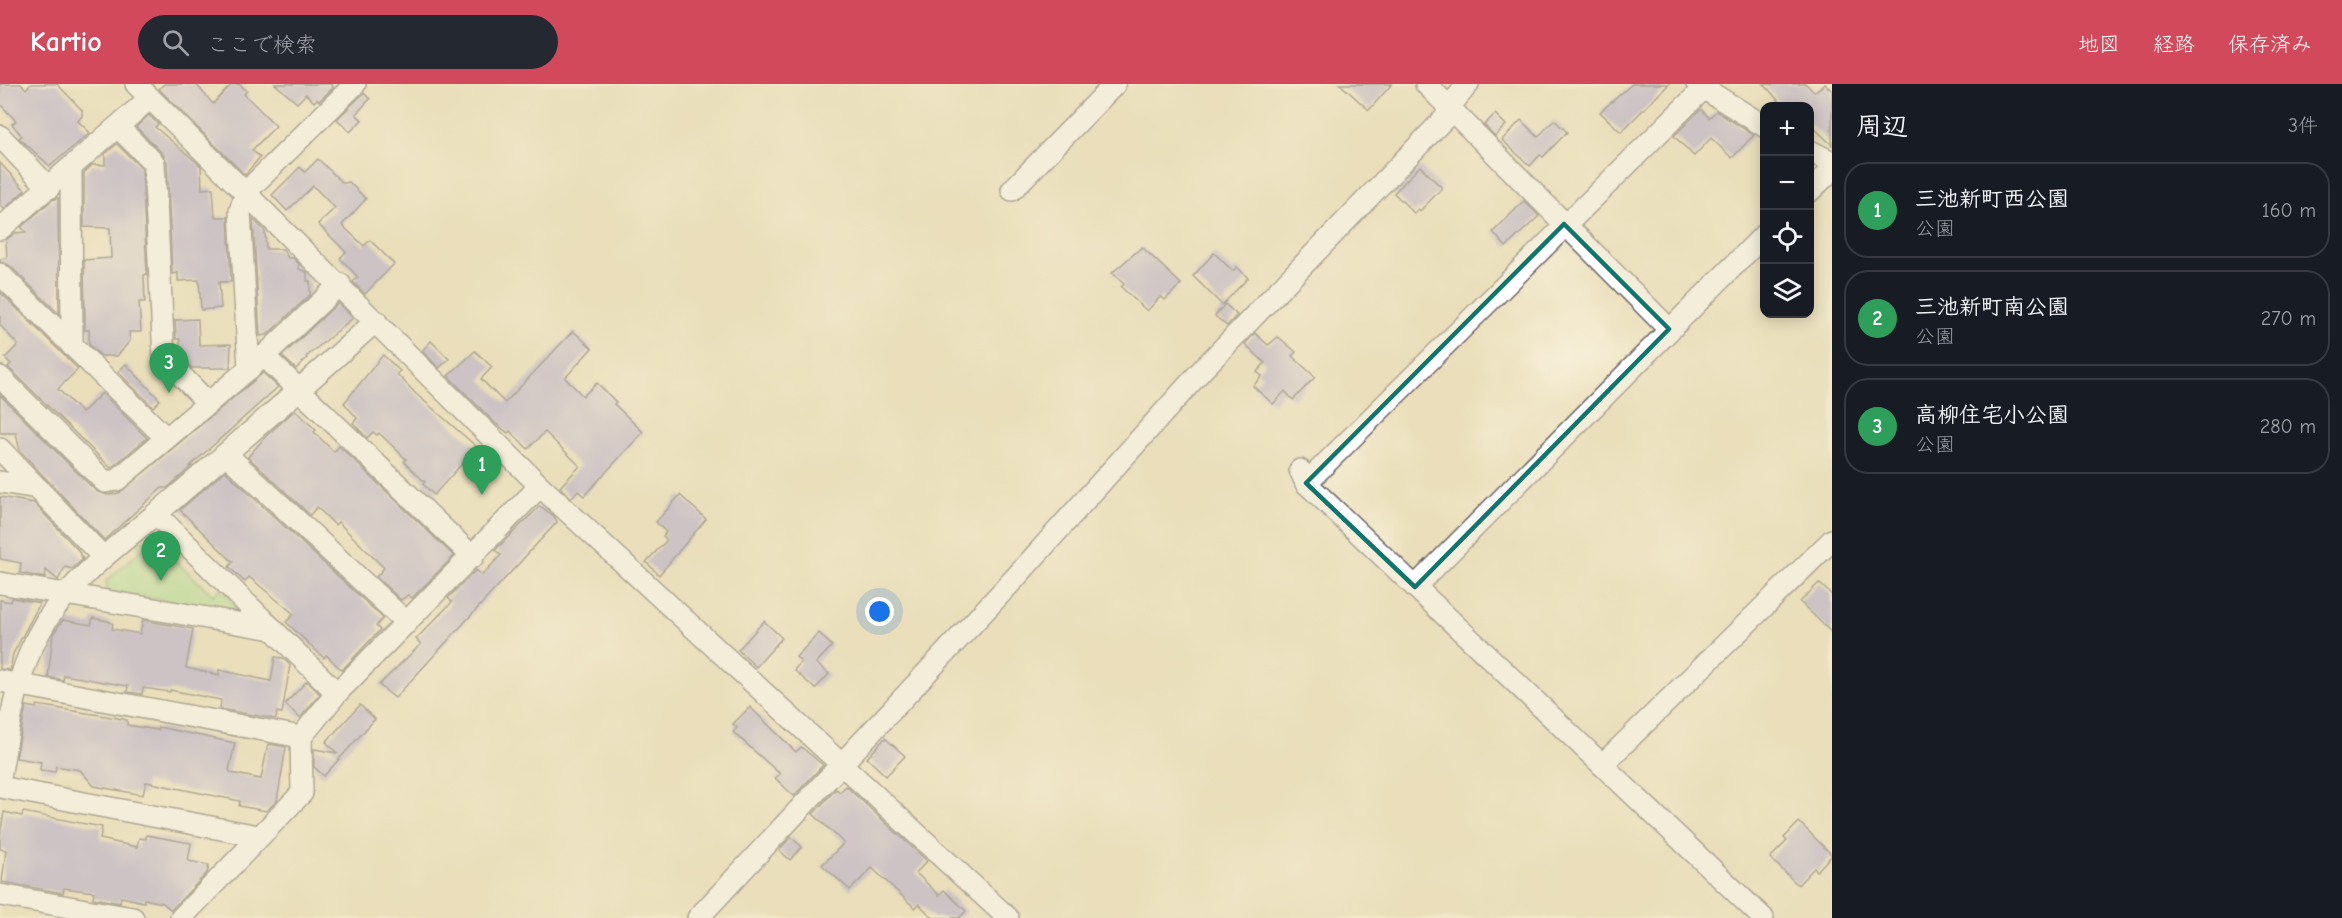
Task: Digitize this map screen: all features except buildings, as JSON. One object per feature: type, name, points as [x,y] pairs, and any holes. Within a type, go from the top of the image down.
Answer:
[{"type":"street","points":[[256,363],[240,211],[246,192],[356,84]]},
{"type":"street","points":[[1012,190],[1115,84]]},
{"type":"street","points":[[1426,84],[1669,329]]},
{"type":"street","points":[[698,918],[841,766],[1202,371],[1445,118],[1450,106],[1467,84]]},
{"type":"street","points":[[1760,124],[1700,86],[1564,224],[1303,476],[1415,587],[1763,918]]},
{"type":"street","points":[[0,229],[118,127],[143,91],[340,284],[540,486],[1008,918]]},
{"type":"street","points":[[118,127],[154,163],[164,358],[207,402]]},
{"type":"street","points":[[0,136],[50,188]]},
{"type":"street","points":[[1814,153],[1832,162]]},
{"type":"street","points":[[71,169],[72,346]]},
{"type":"street","points":[[1814,186],[1832,170]]},
{"type":"street","points":[[1415,587],[1760,239]]},
{"type":"street","points":[[0,274],[166,438]]},
{"type":"street","points":[[0,377],[105,482],[117,480],[256,363],[340,284]]},
{"type":"street","points":[[0,777],[8,683],[46,621],[102,555],[156,514],[376,321]]},
{"type":"street","points":[[256,363],[300,390],[473,557]]},
{"type":"street","points":[[0,449],[102,555]]},
{"type":"street","points":[[226,454],[407,623]]},
{"type":"street","points":[[0,482],[38,488]]},
{"type":"street","points":[[181,918],[302,792],[301,737],[337,693],[473,557],[540,486]]},
{"type":"street","points":[[156,514],[337,693]]},
{"type":"street","points":[[1602,765],[1832,540]]},
{"type":"street","points":[[0,583],[273,629]]},
{"type":"street","points":[[8,683],[301,737]]},
{"type":"street","points":[[0,787],[258,836]]},
{"type":"street","points":[[0,895],[133,918]]},
{"type":"highlighted area","points":[[1564,224],[1669,329],[1415,587],[1306,483]]},
{"type":"green space","points":[[133,538],[156,543],[213,595],[221,588],[235,606],[232,612],[107,591],[106,581],[141,550]]},
{"type":"place","name":"高柳住宅小公園","points":[[169,393]]},
{"type":"place","name":"三池新町西公園","points":[[482,495]]},
{"type":"place","name":"三池新町南公園","points":[[161,581]]}]
